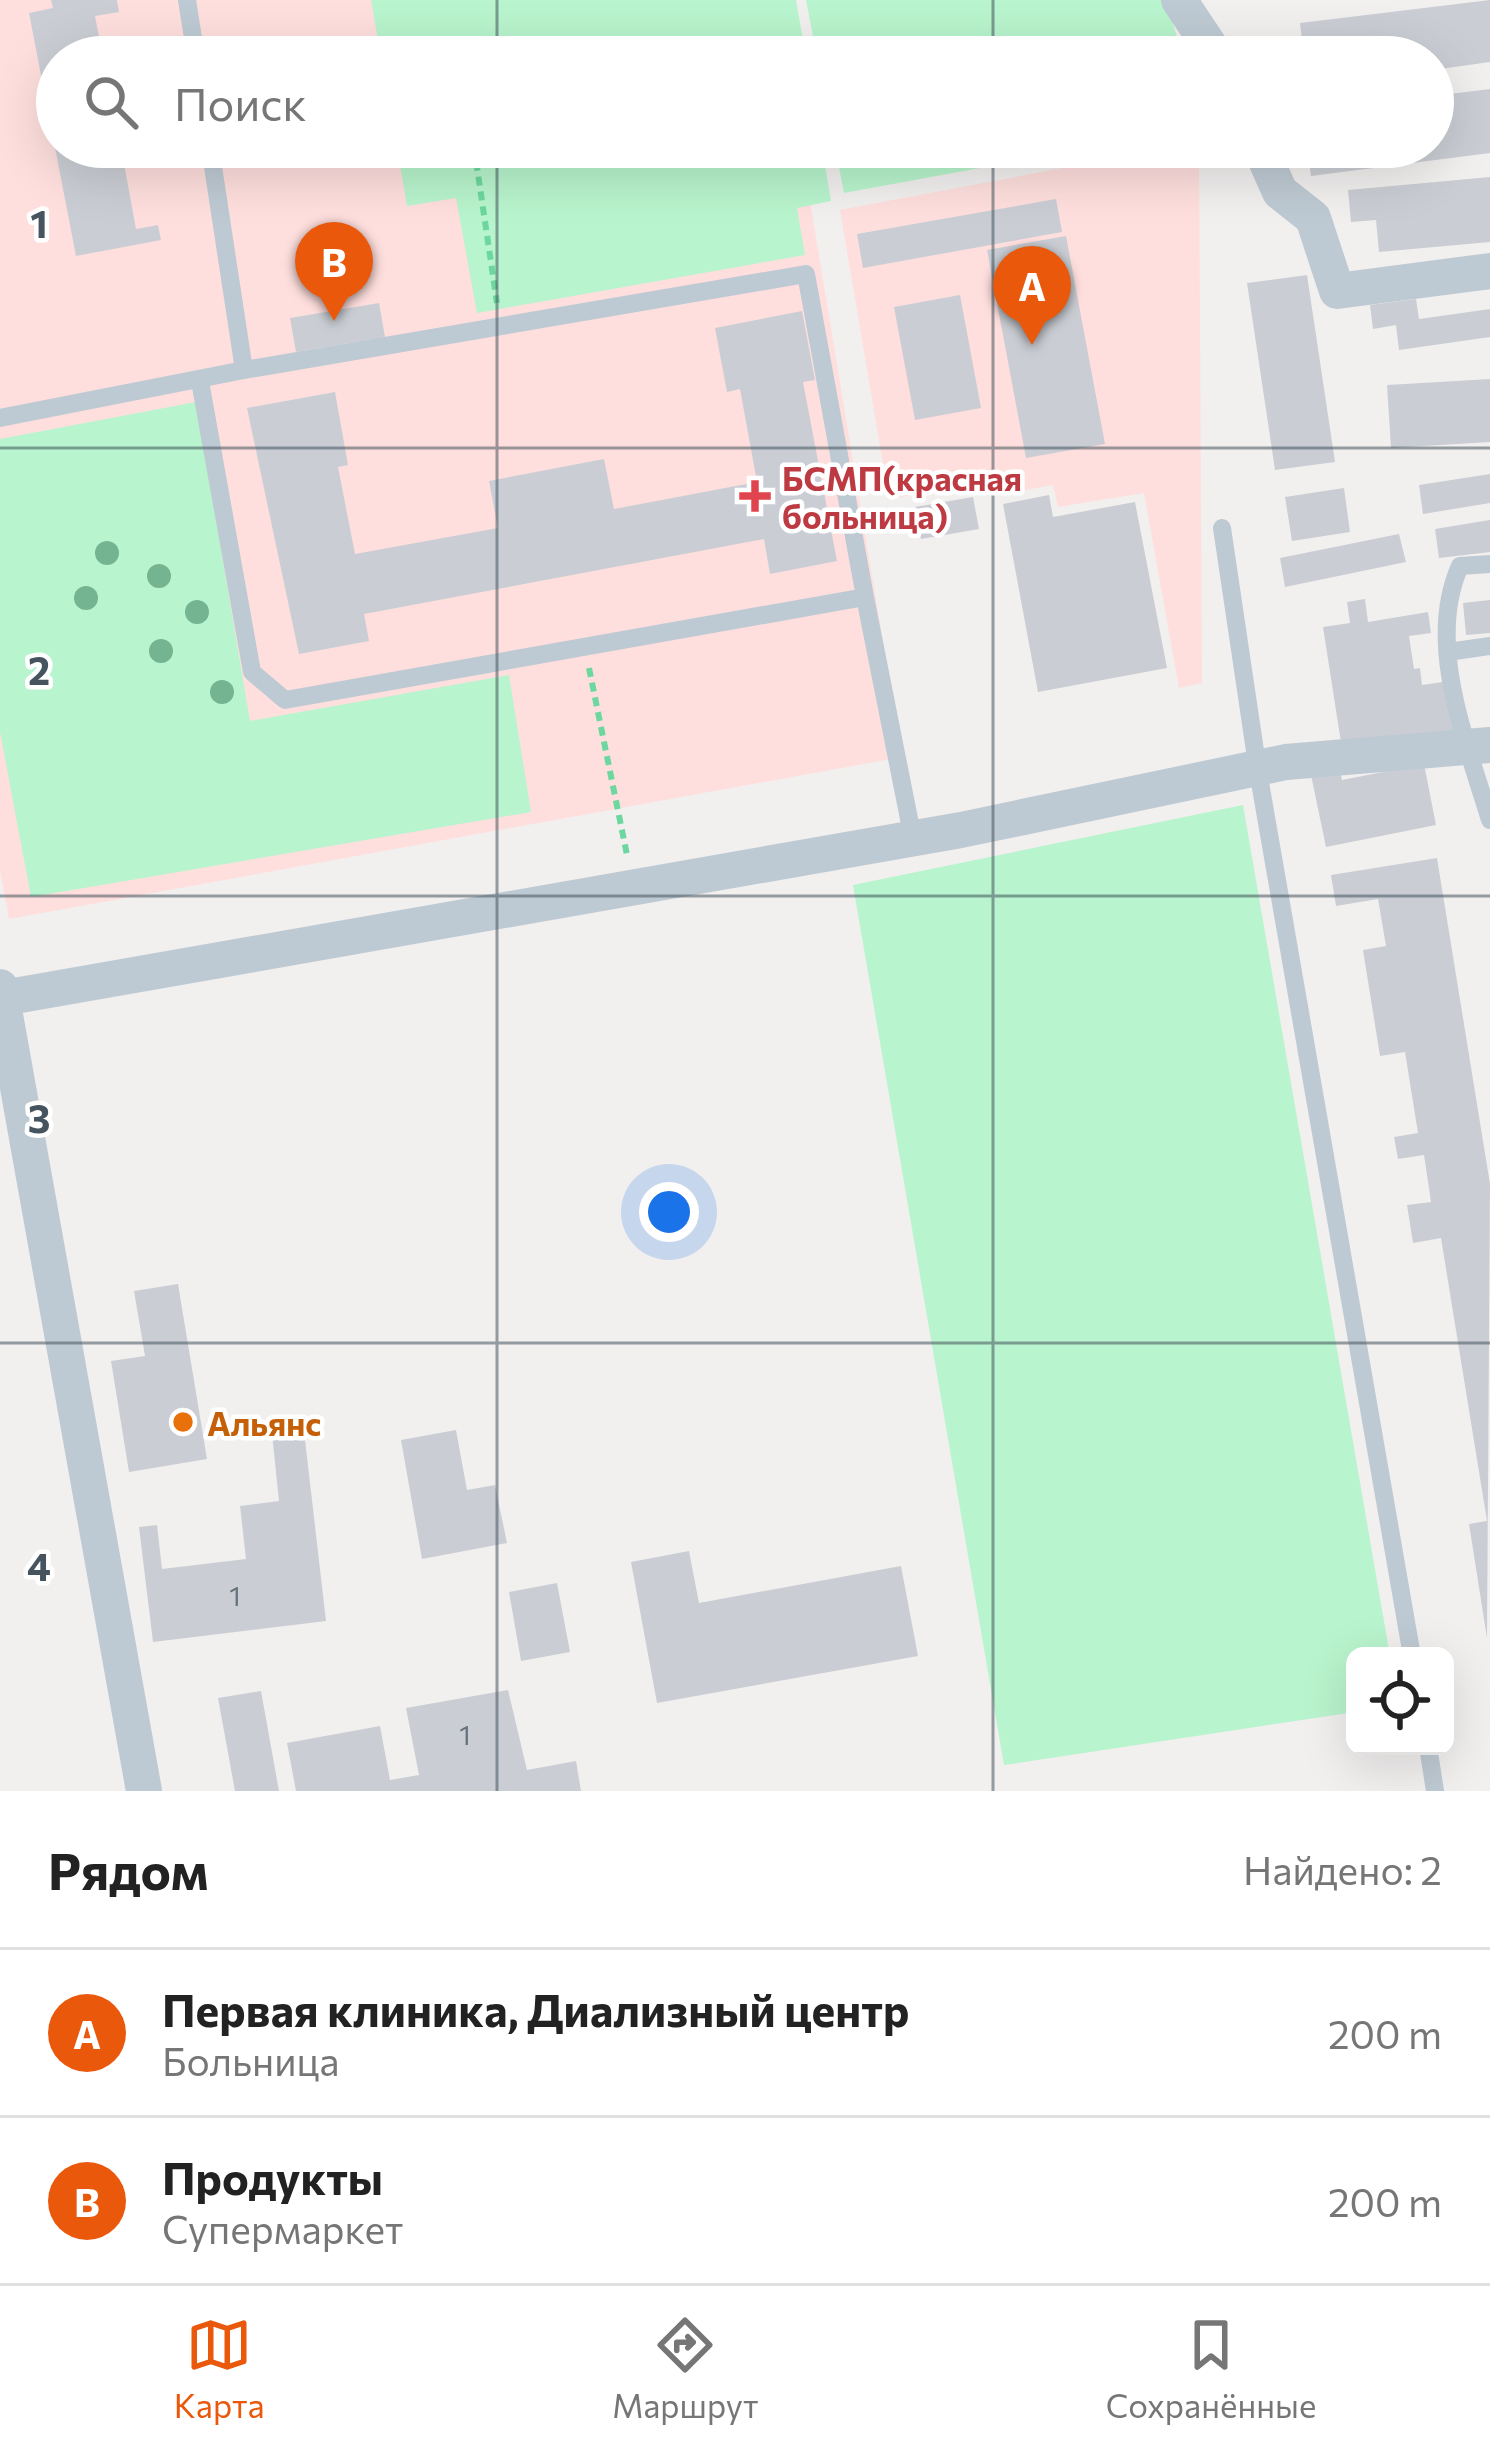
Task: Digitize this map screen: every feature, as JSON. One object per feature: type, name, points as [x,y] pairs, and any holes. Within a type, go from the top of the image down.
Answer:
[{"type":"street","points":[[1179,0],[1202,36]]},
{"type":"street","points":[[1270,168],[1280,193],[1312,218],[1337,291],[1490,271]]},
{"type":"street","points":[[145,1791],[3,1005],[913,839],[1286,762],[1479,746]]},
{"type":"lane","points":[[187,0],[193,36]]},
{"type":"lane","points":[[213,168],[244,370]]},
{"type":"lane","points":[[0,418],[244,370],[806,274],[913,839]]},
{"type":"lane","points":[[200,381],[251,672],[284,700],[865,597]]},
{"type":"lane","points":[[1222,528],[1258,771],[1410,1647]]},
{"type":"lane","points":[[1490,564],[1460,566],[1446,597],[1448,652],[1479,746],[1490,820]]},
{"type":"lane","points":[[1448,652],[1490,646]]},
{"type":"lane","points":[[1429,1755],[1435,1791]]},
{"type":"path","points":[[477,168],[500,325]]},
{"type":"path","points":[[585,649],[633,888]]},
{"type":"shaded area","points":[[0,0],[773,0],[780,36],[36,36],[36,168],[804,168],[902,757],[9,919],[0,870]]},
{"type":"shaded area","points":[[1063,168],[1199,168],[1202,683],[1179,688],[1144,493],[1058,507],[1053,485],[993,496],[990,482],[889,499],[840,210]]},
{"type":"green space","points":[[371,0],[796,0],[802,36],[377,36]]},
{"type":"green space","points":[[806,0],[1166,0],[1177,36],[813,36]]},
{"type":"green space","points":[[401,168],[826,168],[831,201],[797,208],[805,255],[477,313],[456,198],[407,206]]},
{"type":"green space","points":[[839,168],[980,168],[844,193]]},
{"type":"green space","points":[[196,402],[250,721],[509,675],[531,812],[31,897],[0,732],[0,439]]},
{"type":"green space","points":[[1243,805],[1388,1647],[1346,1647],[1346,1713],[1004,1765],[853,885]]},
{"type":"building","points":[[51,0],[117,0],[119,12],[95,16],[99,36],[36,36],[36,49],[29,13],[53,8]]},
{"type":"building","points":[[1490,0],[1490,62],[1454,67],[1454,36],[1302,36],[1300,23]]},
{"type":"building","points":[[1490,89],[1490,153],[1454,158],[1454,93]]},
{"type":"building","points":[[59,168],[125,168],[136,229],[158,225],[161,240],[76,256]]},
{"type":"building","points":[[1310,168],[1373,168],[1311,176]]},
{"type":"building","points":[[1490,177],[1490,242],[1379,252],[1376,220],[1351,222],[1348,190]]},
{"type":"building","points":[[1056,199],[1062,232],[863,268],[857,234]]},
{"type":"building","points":[[1066,236],[1105,444],[1026,458],[987,250]]},
{"type":"building","points":[[1307,275],[1335,462],[1275,470],[1247,283]]},
{"type":"building","points":[[960,295],[981,408],[915,420],[894,307]]},
{"type":"building","points":[[1416,299],[1419,319],[1490,309],[1490,337],[1399,350],[1396,325],[1373,329],[1370,305]]},
{"type":"building","points":[[379,303],[385,337],[296,352],[290,318]]},
{"type":"building","name":"БСМП(красная больница)","points":[[802,311],[815,380],[803,382],[837,561],[770,574],[764,539],[364,614],[369,641],[299,654],[247,408],[335,392],[348,465],[338,467],[355,554],[498,528],[489,481],[604,459],[614,509],[757,482],[740,389],[727,392],[715,328]]},
{"type":"building","points":[[1490,379],[1490,442],[1391,448],[1387,385]]},
{"type":"building","points":[[1490,474],[1490,503],[1423,514],[1419,485]]},
{"type":"building","points":[[1344,488],[1350,532],[1292,541],[1285,497]]},
{"type":"building","points":[[1049,495],[1053,517],[1135,502],[1167,668],[1038,692],[1003,504]]},
{"type":"building","points":[[973,497],[979,529],[921,539],[915,507]]},
{"type":"building","points":[[1490,520],[1490,552],[1439,558],[1435,529]]},
{"type":"building","points":[[1399,534],[1406,562],[1285,587],[1280,558]]},
{"type":"building","points":[[1365,599],[1368,622],[1428,612],[1431,633],[1409,636],[1414,669],[1420,668],[1422,685],[1449,681],[1456,732],[1342,749],[1323,627],[1350,623],[1347,602]]},
{"type":"building","points":[[1490,600],[1490,633],[1466,635],[1463,603]]},
{"type":"building","points":[[1424,764],[1436,825],[1326,847],[1311,775],[1340,770],[1342,780]]},
{"type":"building","points":[[1437,858],[1490,1184],[1487,1638],[1469,1524],[1487,1521],[1441,1238],[1413,1243],[1407,1205],[1431,1202],[1424,1155],[1398,1159],[1394,1137],[1418,1133],[1405,1052],[1380,1056],[1363,950],[1386,946],[1378,899],[1336,906],[1331,875]]},
{"type":"building","points":[[178,1284],[207,1459],[129,1472],[111,1361],[145,1356],[134,1291]]},
{"type":"building","points":[[456,1430],[467,1490],[495,1485],[507,1543],[422,1559],[401,1440]]},
{"type":"building","points":[[304,1431],[326,1621],[153,1642],[139,1527],[157,1525],[162,1569],[246,1559],[240,1506],[279,1501],[272,1434]]},
{"type":"building","points":[[689,1551],[699,1603],[901,1566],[918,1656],[657,1703],[631,1562]]},
{"type":"building","points":[[557,1583],[570,1652],[521,1661],[509,1592]]},
{"type":"building","points":[[508,1690],[527,1770],[576,1761],[581,1791],[296,1791],[287,1743],[380,1726],[390,1780],[419,1775],[406,1708]]},
{"type":"building","points":[[261,1691],[279,1791],[235,1791],[218,1698]]},
{"type":"place","name":"Продукты","points":[[334,321]]},
{"type":"place","name":"Первая клиника, Диализный центр","points":[[1032,345]]},
{"type":"place","name":"БСМП(красная больница)","points":[[755,496]]},
{"type":"place","name":"Альянс","points":[[183,1422]]}]
